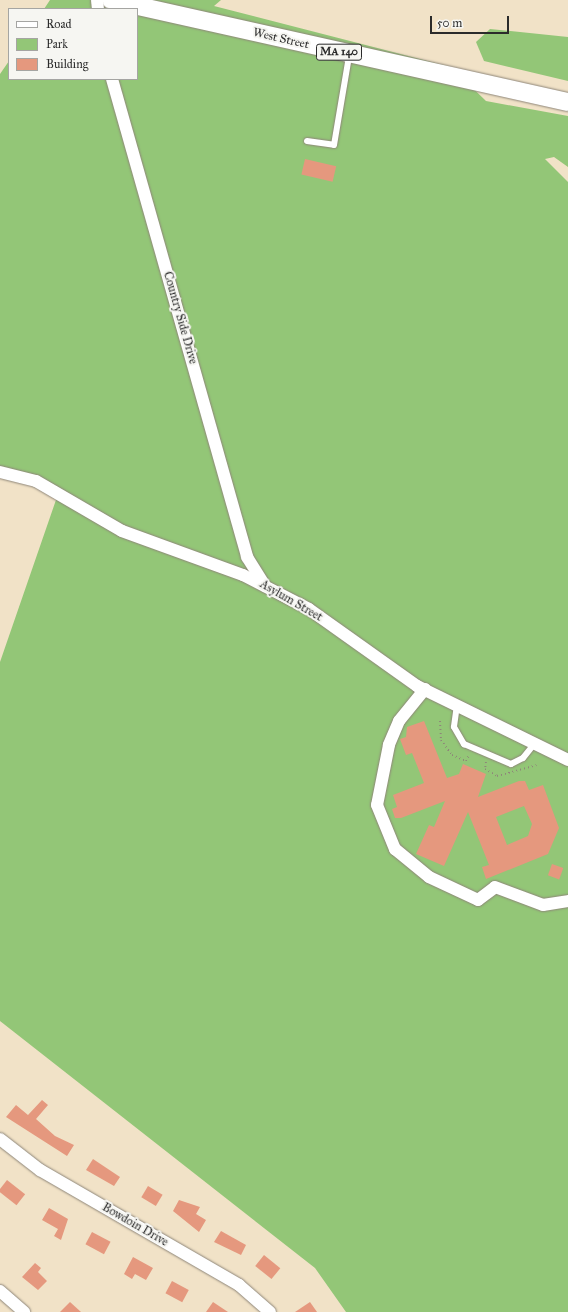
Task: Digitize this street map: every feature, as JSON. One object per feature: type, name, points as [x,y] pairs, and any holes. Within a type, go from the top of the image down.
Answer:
[{"type":"main road","name":"West Street","points":[[111,0],[568,102]]},
{"type":"street","name":"Country Side Drive","points":[[112,80],[247,557],[265,586]]},
{"type":"street","name":"Asylum Street","points":[[0,472],[36,481],[122,531],[219,568],[235,571],[265,586],[309,610],[424,690],[568,760]]},
{"type":"street","points":[[235,571],[245,564],[247,557]]},
{"type":"street","points":[[424,690],[399,721],[389,745],[378,805],[395,849],[429,877],[478,900],[495,887],[543,905],[568,901]]},
{"type":"street","name":"Bowdoin Drive","points":[[0,1139],[40,1170],[235,1283],[270,1312]]},
{"type":"street","points":[[0,1291],[24,1312]]},
{"type":"lane","points":[[307,141],[334,145],[349,54]]},
{"type":"lane","points":[[457,705],[454,727],[464,744],[511,764],[523,758],[535,744]]},
{"type":"green space","points":[[50,0],[221,0],[214,6],[451,67],[486,101],[568,116],[568,167],[554,157],[545,159],[568,182],[568,1312],[346,1312],[315,1268],[0,1021],[0,662],[57,497],[0,471],[0,74],[8,62],[8,80],[138,80],[138,8],[45,8]]},
{"type":"green space","points":[[490,29],[568,37],[568,81],[484,61],[476,42]]},
{"type":"building","points":[[305,159],[336,166],[333,182],[301,175]]},
{"type":"building","points":[[424,721],[447,778],[459,774],[463,764],[486,774],[478,797],[519,781],[525,781],[529,790],[543,785],[559,828],[548,854],[486,879],[482,867],[489,865],[468,812],[444,866],[416,854],[429,825],[434,827],[445,801],[401,818],[395,818],[392,809],[397,807],[393,795],[424,783],[412,753],[406,755],[400,739],[406,737],[407,727]],"holes":[[[524,806],[532,824],[528,836],[507,845],[496,817]]]},
{"type":"building","points":[[552,864],[563,868],[559,879],[548,875]]},
{"type":"building","points":[[42,1100],[48,1105],[36,1119],[55,1136],[74,1145],[67,1156],[6,1117],[16,1105],[28,1115]]},
{"type":"building","points":[[93,1159],[120,1177],[114,1186],[86,1170]]},
{"type":"building","points":[[7,1180],[25,1194],[17,1205],[0,1192],[0,1189]]},
{"type":"building","points":[[148,1186],[163,1195],[156,1206],[141,1197]]},
{"type":"building","points":[[179,1200],[200,1207],[196,1214],[206,1220],[199,1232],[173,1211]]},
{"type":"building","points":[[49,1208],[68,1219],[61,1240],[54,1236],[58,1229],[42,1220]]},
{"type":"building","points":[[221,1231],[246,1245],[241,1255],[214,1242]]},
{"type":"building","points":[[92,1232],[111,1242],[104,1254],[85,1244]]},
{"type":"building","points":[[264,1255],[280,1268],[272,1279],[255,1266]]},
{"type":"building","points":[[133,1257],[153,1268],[146,1280],[135,1274],[132,1279],[124,1274]]},
{"type":"building","points":[[35,1263],[41,1268],[38,1272],[47,1281],[38,1290],[22,1277]]},
{"type":"building","points":[[172,1281],[189,1290],[182,1302],[165,1293]]},
{"type":"building","points":[[70,1302],[81,1312],[60,1312]]},
{"type":"building","points":[[213,1302],[228,1312],[206,1312]]},
{"type":"building","points":[[310,1302],[317,1312],[295,1312]]}]
